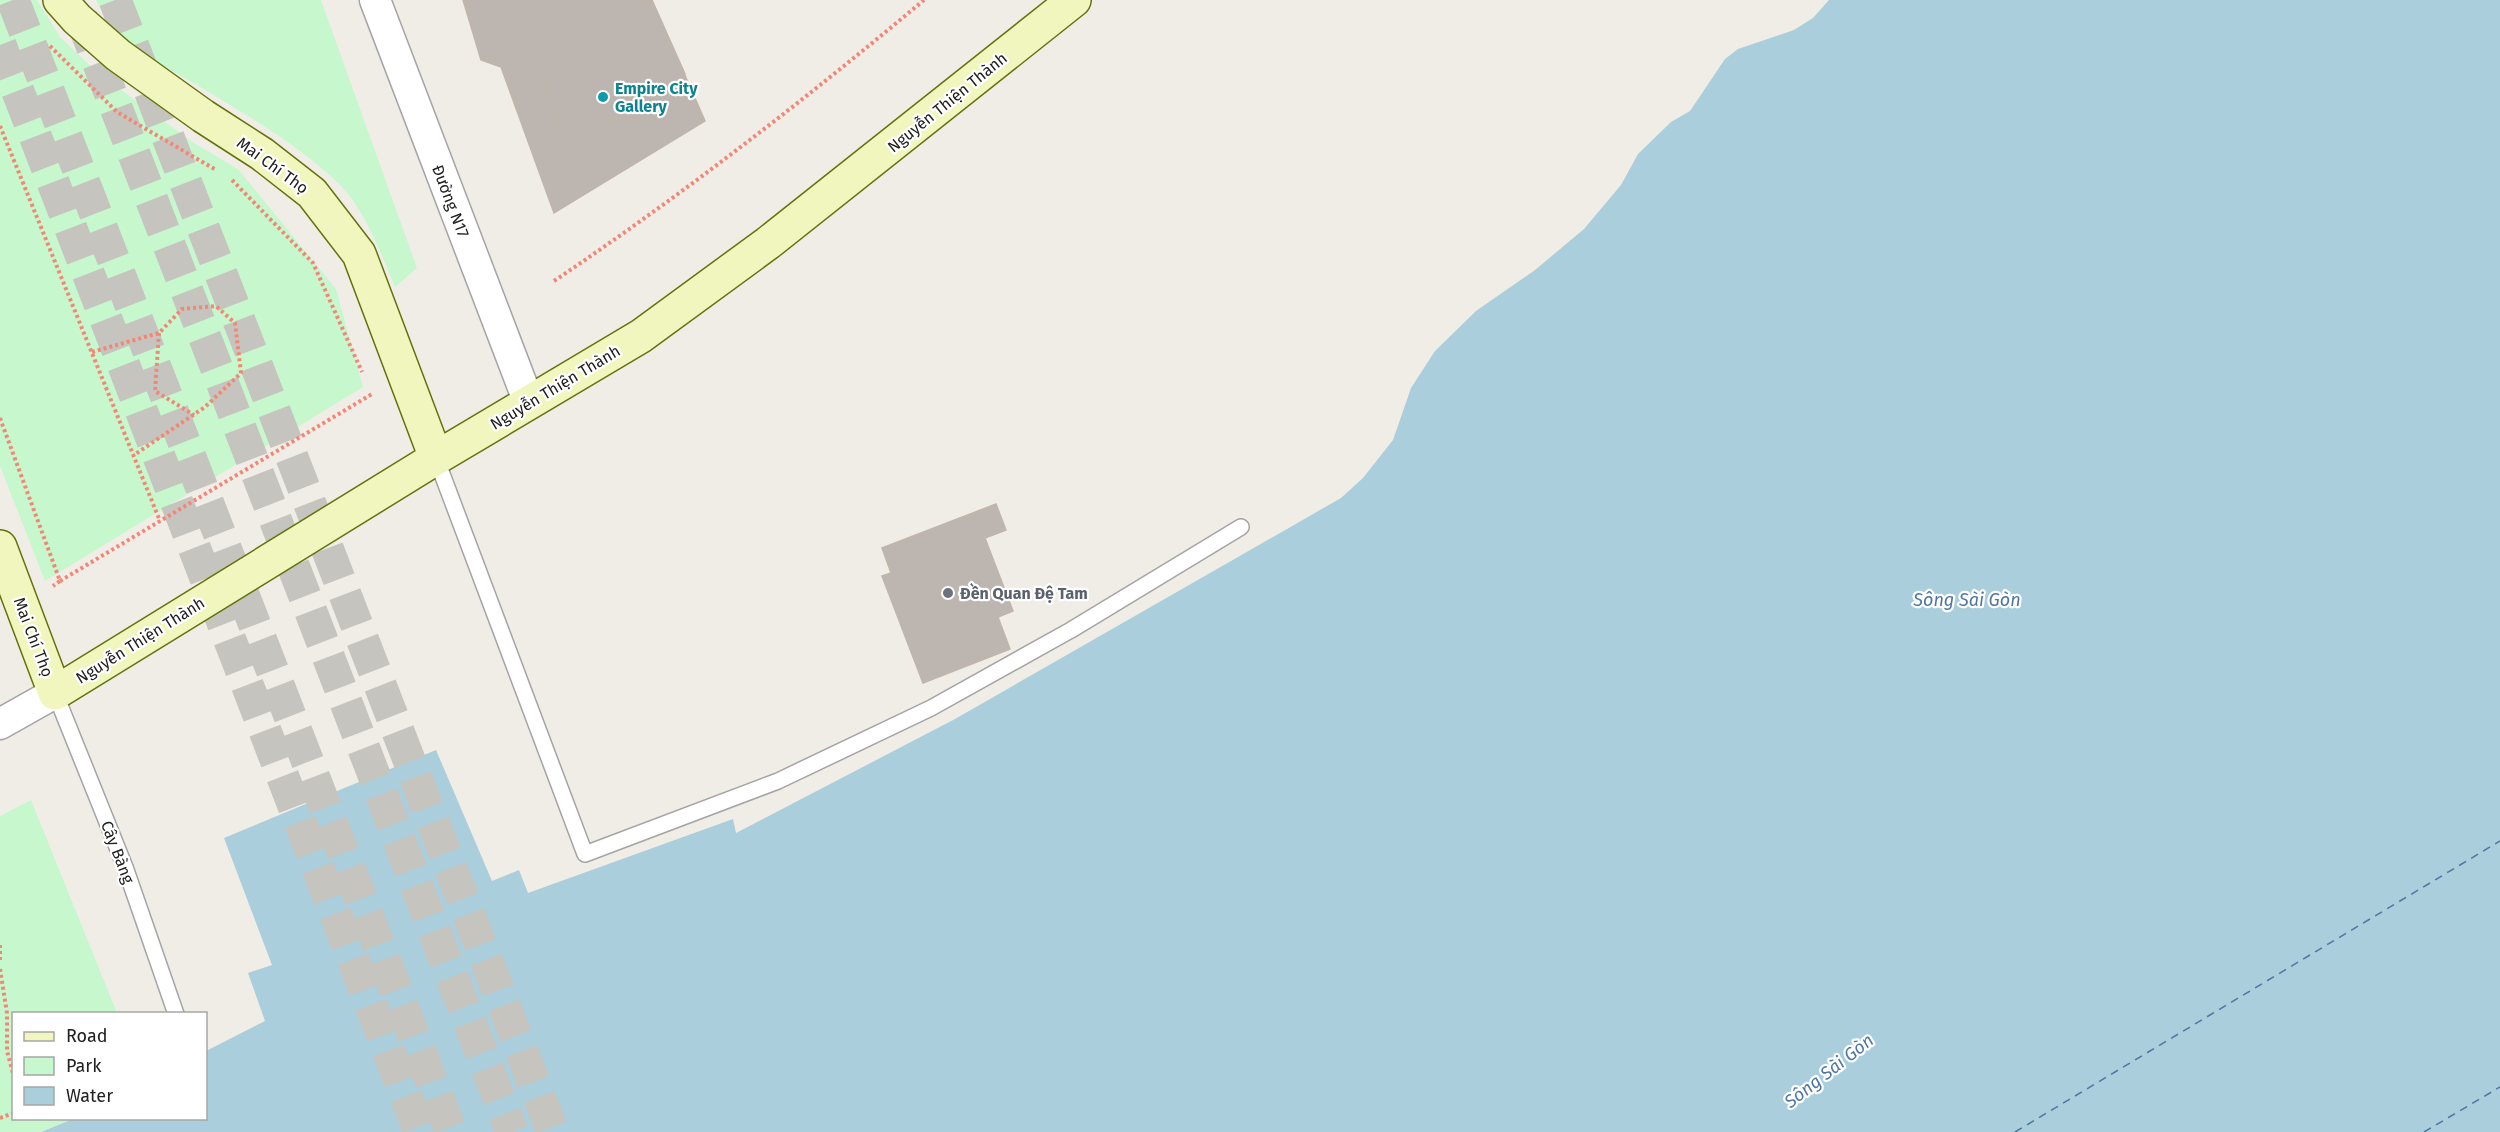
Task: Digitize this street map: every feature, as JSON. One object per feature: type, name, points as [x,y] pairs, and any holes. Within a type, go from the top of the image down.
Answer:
[{"type":"street","name":"Mai Chí Thọ","points":[[60,0],[77,20],[118,55],[203,116],[262,154],[312,193],[359,254],[436,458]]},
{"type":"street","name":"Đường N17","points":[[375,0],[529,403]]},
{"type":"street","name":"Nguyễn Thiện Thành","points":[[0,724],[55,693],[436,458],[641,336],[768,243],[1074,0]]},
{"type":"street","name":"Mai Chí Thọ","points":[[0,547],[55,693]]},
{"type":"lane","points":[[436,458],[585,854],[778,781],[931,708],[1009,666],[1241,527]]},
{"type":"lane","name":"Cây Bàng","points":[[55,693],[125,867],[175,1012]]},
{"type":"path","points":[[554,281],[617,238],[718,163],[924,0]]},
{"type":"path","points":[[44,37],[50,46],[117,112],[232,180],[313,262],[363,374]]},
{"type":"path","points":[[0,126],[160,521]]},
{"type":"path","points":[[92,352],[159,333],[182,309],[216,306],[235,323],[241,373],[194,415],[134,455]]},
{"type":"path","points":[[159,333],[154,391],[194,415]]},
{"type":"path","points":[[22,606],[372,394],[368,384]]},
{"type":"path","points":[[0,418],[60,581]]},
{"type":"path","points":[[0,945],[0,962]]},
{"type":"path","points":[[0,969],[7,1013],[7,1051],[12,1070]]},
{"type":"path","points":[[7,1013],[12,1014]]},
{"type":"green space","points":[[0,0],[37,0],[60,37],[98,73],[194,143],[238,169],[336,289],[363,387],[45,581],[0,466]]},
{"type":"green space","points":[[96,0],[321,0],[417,268],[395,287],[365,221],[341,186],[277,135],[144,53],[117,30],[105,16]]},
{"type":"green space","points":[[31,800],[117,1012],[12,1012],[12,1120],[70,1120],[39,1132],[0,1132],[0,816]]},
{"type":"water","name":"Sông Sài Gòn","points":[[1829,0],[2500,0],[2500,1132],[41,1132],[71,1120],[207,1120],[207,1050],[265,1021],[248,973],[272,965],[224,838],[436,750],[492,881],[519,870],[528,893],[733,819],[736,833],[955,719],[1341,498],[1363,478],[1393,440],[1411,388],[1435,351],[1476,311],[1535,270],[1584,229],[1621,185],[1638,154],[1671,122],[1690,111],[1725,59],[1738,49],[1794,30],[1813,18]]},
{"type":"building","name":"Empire City Gallery","points":[[463,0],[652,0],[705,121],[554,213],[501,67],[481,60]]},
{"type":"building","points":[[652,0],[685,74],[567,146],[544,87]]},
{"type":"building","name":"Đền Quan Đệ Tam","points":[[996,504],[1006,530],[985,538],[1013,611],[998,617],[1010,649],[923,683],[882,576],[891,573],[882,548]]},
{"type":"ferry route","points":[[2015,1132],[2500,841]]},
{"type":"ferry route","points":[[2424,1132],[2500,1087]]},
{"type":"tunnel","points":[[13,0],[451,1132]]},
{"type":"tunnel","points":[[115,0],[553,1132]]},
{"type":"tunnel","points":[[81,17],[512,1132]]},
{"type":"tunnel","points":[[0,45],[420,1132]]},
{"type":"place","name":"Empire City Gallery","points":[[603,97]]},
{"type":"place","name":"Đền Quan Đệ Tam","points":[[948,593]]}]
